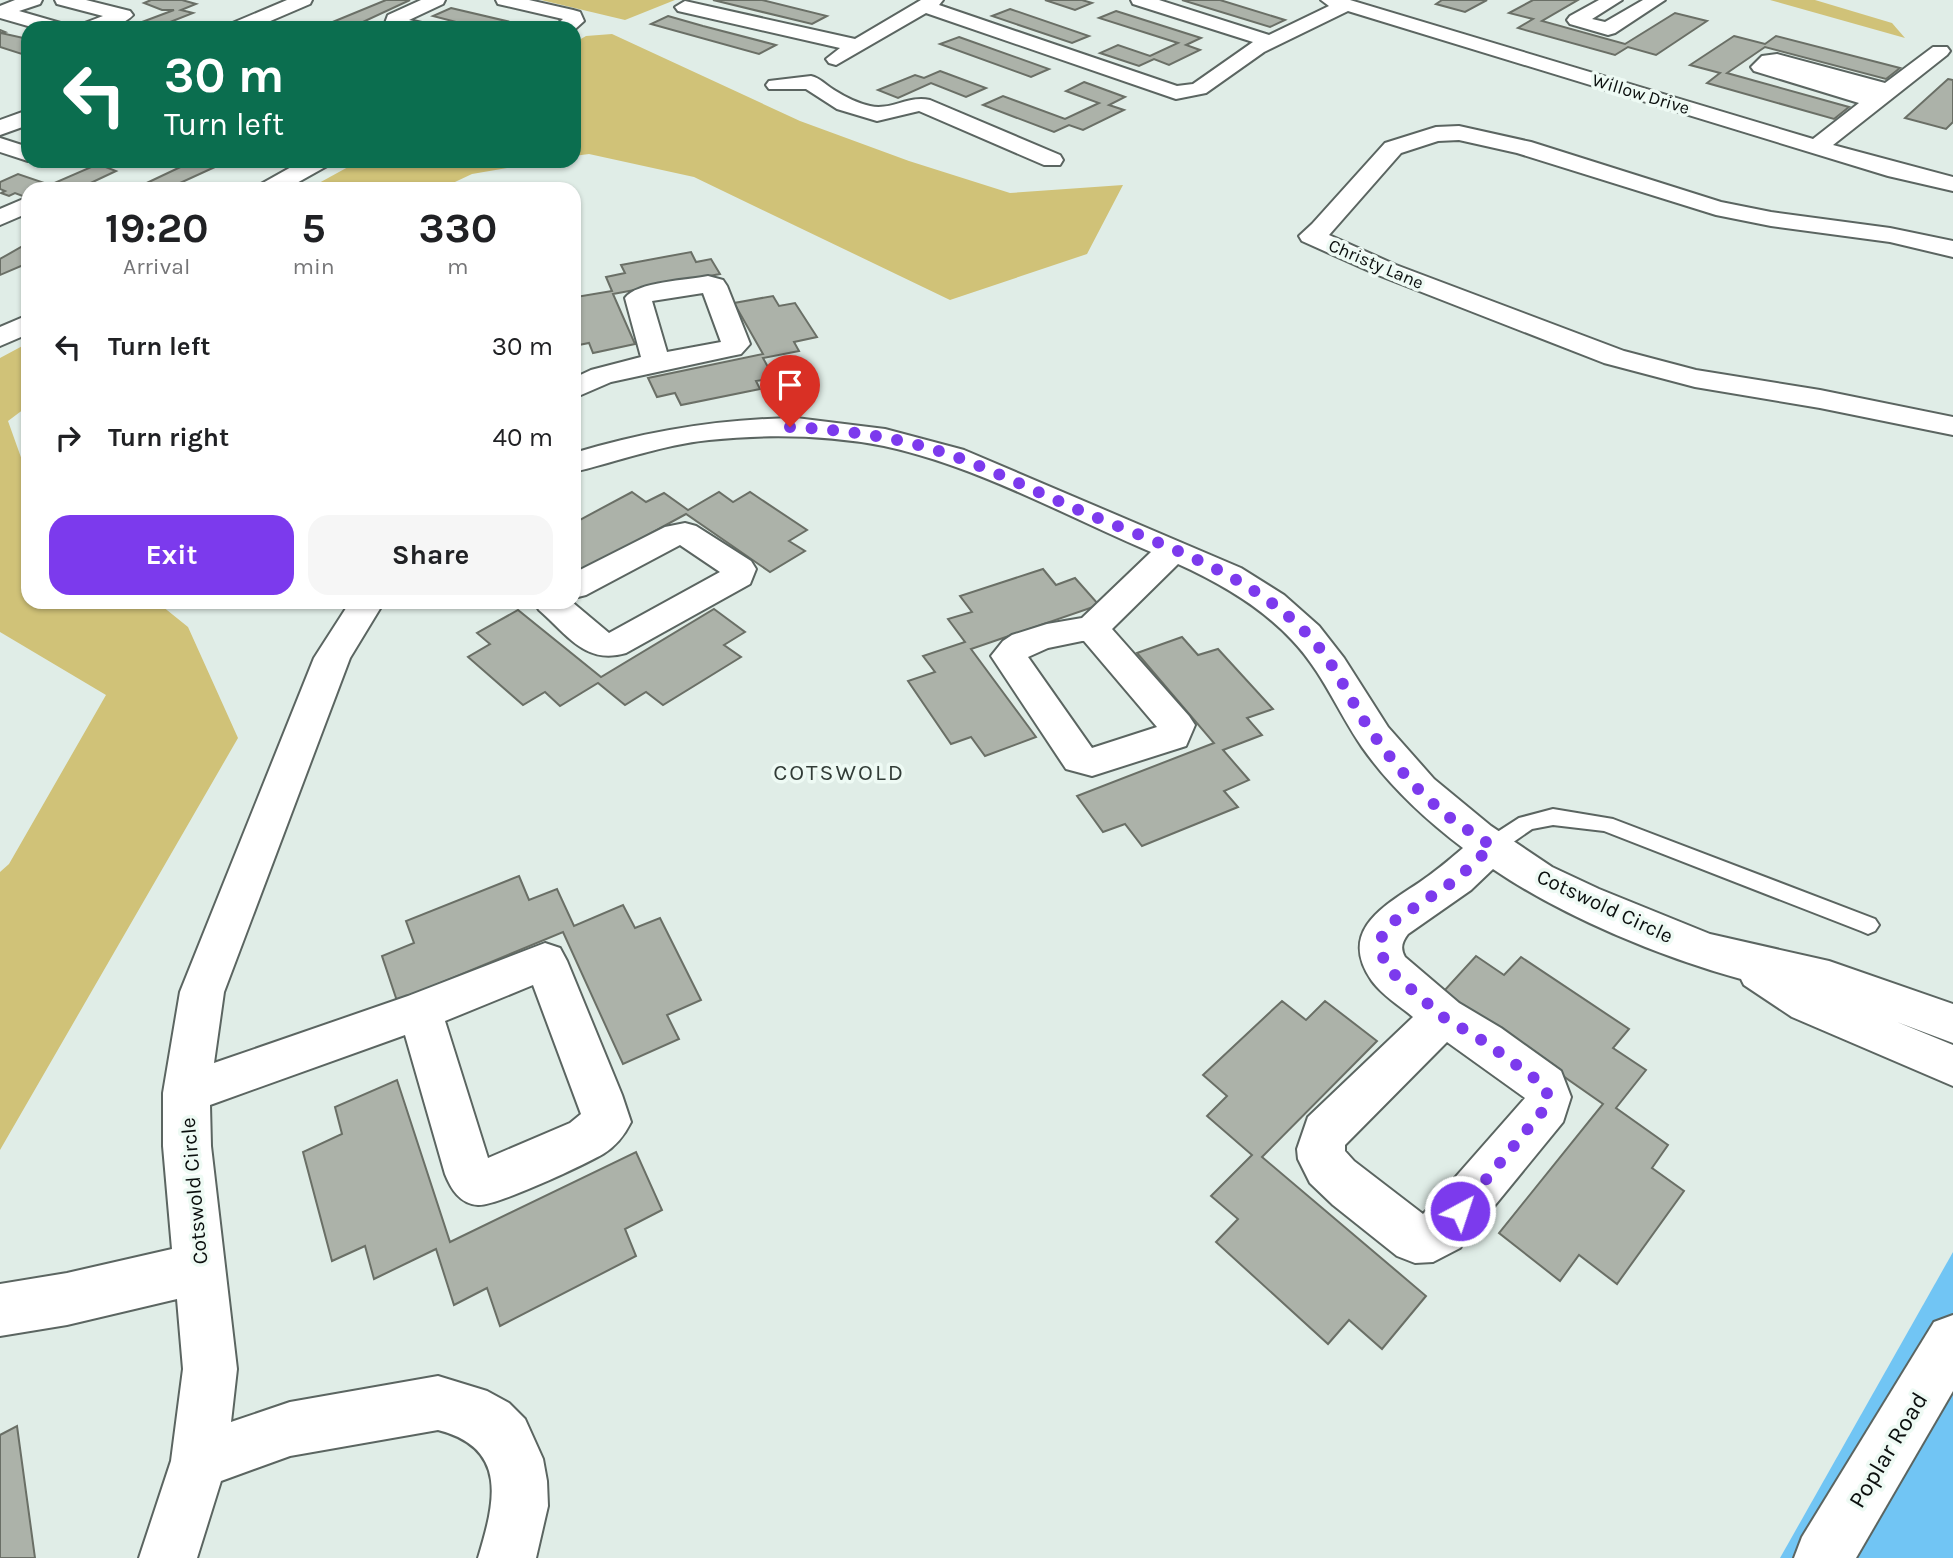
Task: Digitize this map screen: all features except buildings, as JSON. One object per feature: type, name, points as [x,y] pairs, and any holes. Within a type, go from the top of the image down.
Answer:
[{"type":"street","points":[[32,21],[0,12],[33,0]]},
{"type":"street","points":[[64,0],[123,15],[107,21]]},
{"type":"street","points":[[254,21],[303,0]]},
{"type":"street","points":[[395,21],[436,0]]},
{"type":"street","points":[[505,0],[573,16],[574,21]]},
{"type":"street","points":[[1140,0],[1269,41]]},
{"type":"street","points":[[1614,0],[1577,20],[1608,29],[1656,0]]},
{"type":"street","points":[[1052,160],[922,105],[914,104],[888,114],[869,113],[818,92],[811,82],[811,75],[929,3],[1176,93],[1199,89],[1269,41],[1338,2]]},
{"type":"street","name":"Willow Drive","points":[[1338,2],[1905,174],[1953,184]]},
{"type":"street","points":[[1381,16],[1403,5]]},
{"type":"street","points":[[685,7],[859,46]]},
{"type":"street","points":[[1816,147],[1940,51]]},
{"type":"street","points":[[776,85],[811,82]]},
{"type":"street","points":[[7,128],[21,145]]},
{"type":"street","name":"Christy Lane","points":[[1953,249],[1716,208],[1524,147],[1459,133],[1436,134],[1393,148],[1321,229],[1311,236],[1399,274],[1614,357],[1695,378],[1820,399],[1953,426]]},
{"type":"street","points":[[282,182],[306,168]]},
{"type":"street","points":[[0,218],[21,208]]},
{"type":"street","points":[[581,386],[601,376],[656,362]]},
{"type":"street","name":"Cotswold Circle","points":[[581,455],[646,440],[718,429],[790,427],[859,433],[906,442],[954,457],[1245,583],[1293,619],[1331,663],[1365,723],[1388,755],[1443,812],[1538,877],[1573,896],[1700,949],[1742,961],[1811,975],[1953,1024]]},
{"type":"street","points":[[559,609],[602,646],[614,645],[737,576],[739,569],[693,535],[685,533],[676,534],[581,583]]},
{"type":"street","points":[[1092,628],[1173,550]]},
{"type":"street","name":"Cotswold Circle","points":[[168,1558],[199,1461],[210,1368],[187,1146],[186,1093],[202,992],[332,658],[363,609]]},
{"type":"street","points":[[1443,1017],[1325,1132],[1321,1144],[1322,1160],[1336,1175],[1415,1239],[1433,1238],[1443,1231],[1546,1107],[1548,1097],[1545,1086],[1485,1042],[1443,1017],[1388,969],[1380,950],[1382,936],[1393,922],[1457,879],[1492,846]]},
{"type":"street","points":[[186,1093],[420,1011],[545,961],[607,1122],[587,1138],[491,1180],[477,1182],[469,1174],[420,1011]]},
{"type":"street","name":"Cotswold Circle","points":[[1742,961],[1808,1004],[1953,1066]]},
{"type":"street","points":[[0,1310],[67,1299],[201,1268]]},
{"type":"street","name":"Poplar Road","points":[[1823,1558],[1953,1341]]},
{"type":"street","points":[[199,1461],[290,1429],[438,1403],[460,1406],[492,1423],[514,1452],[522,1494],[517,1531],[507,1558]]},
{"type":"lane","points":[[1492,846],[1526,823],[1553,817],[1606,824],[1868,925]]},
{"type":"shaded area","points":[[541,0],[675,0],[625,20]]},
{"type":"shaded area","points":[[1770,0],[1815,0],[1892,23],[1905,38]]},
{"type":"shaded area","points":[[612,34],[800,121],[909,161],[1010,193],[1123,185],[1087,254],[950,300],[694,177],[589,154],[581,155],[581,39]]},
{"type":"shaded area","points":[[346,168],[507,168],[472,174],[455,182],[321,182]]},
{"type":"shaded area","points":[[21,347],[21,411],[8,421],[21,457],[21,609],[166,609],[188,627],[238,738],[0,1150],[0,872],[9,864],[106,695],[0,632],[0,358]]},
{"type":"water","points":[[1953,1252],[1953,1558],[1780,1558]]},
{"type":"district","name":"COTSWOLD","points":[[839,772]]},
{"type":"route","points":[[790,427],[859,433],[906,442],[954,457],[1245,583],[1293,619],[1331,663],[1365,723],[1388,755],[1443,812],[1492,846],[1457,879],[1393,922],[1382,936],[1380,950],[1388,969],[1443,1017],[1485,1042],[1545,1086],[1548,1097],[1546,1107],[1460,1211]]}]
